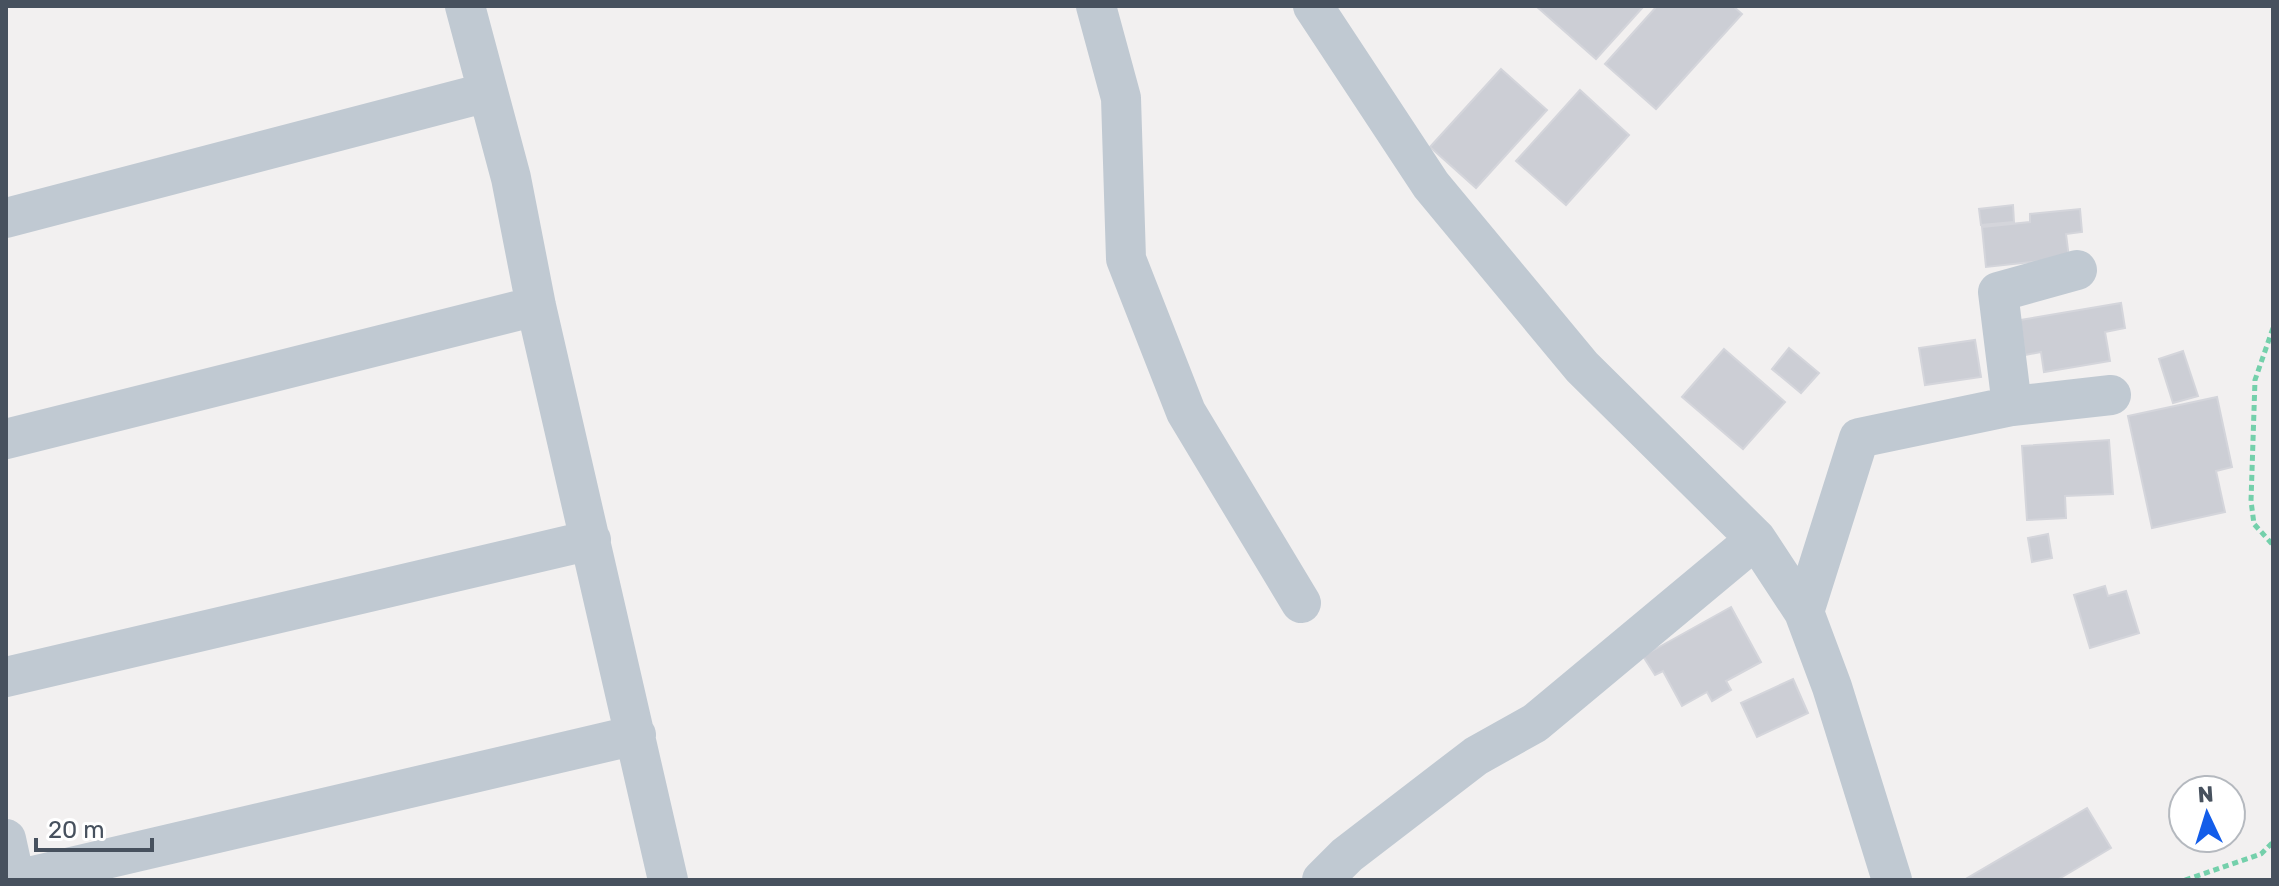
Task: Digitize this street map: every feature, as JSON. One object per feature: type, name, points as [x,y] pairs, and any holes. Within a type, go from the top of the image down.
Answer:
[{"type":"street","points":[[465,6],[511,178],[536,306],[668,880]]},
{"type":"street","points":[[1096,6],[1121,98],[1126,259],[1186,412],[1301,603]]},
{"type":"street","points":[[1313,6],[1431,185],[1582,367],[1756,539],[1804,612],[1832,687],[1892,880]]},
{"type":"street","points":[[6,218],[488,92]]},
{"type":"street","points":[[2012,406],[1998,292],[2077,270]]},
{"type":"street","points":[[6,439],[536,306]]},
{"type":"street","points":[[1804,612],[1859,438],[2012,406],[2111,395]]},
{"type":"street","points":[[1322,880],[1347,855],[1476,756],[1535,723],[1756,539]]},
{"type":"street","points":[[6,677],[591,540]]},
{"type":"street","points":[[6,839],[16,880],[636,735]]},
{"type":"path","points":[[2273,328],[2255,380],[2251,501],[2254,524],[2273,545]]},
{"type":"path","points":[[2185,880],[2261,854],[2273,842]]},
{"type":"building","points":[[1536,6],[1644,6],[1596,59]]},
{"type":"building","points":[[1657,6],[1733,6],[1742,14],[1656,109],[1605,64]]},
{"type":"building","points":[[1501,69],[1547,110],[1476,188],[1430,147]]},
{"type":"building","points":[[1580,90],[1629,135],[1566,205],[1516,161]]},
{"type":"building","points":[[2013,205],[2014,222],[1981,225],[1979,209]]},
{"type":"building","points":[[2080,209],[2082,232],[2066,234],[2069,258],[1986,267],[1982,227],[2030,222],[2030,214]]},
{"type":"building","points":[[2121,303],[2125,328],[2105,332],[2110,361],[2044,372],[2041,352],[2025,355],[2020,320]]},
{"type":"building","points":[[1975,340],[1981,377],[1925,385],[1919,348]]},
{"type":"building","points":[[1789,348],[1819,373],[1801,393],[1772,369]]},
{"type":"building","points":[[1724,349],[1785,402],[1743,449],[1682,397]]},
{"type":"building","points":[[2183,351],[2198,396],[2173,403],[2159,359]]},
{"type":"building","points":[[2217,397],[2232,467],[2216,471],[2225,512],[2152,528],[2128,416]]},
{"type":"building","points":[[2109,440],[2113,494],[2065,496],[2066,518],[2027,520],[2022,446]]},
{"type":"building","points":[[2048,534],[2052,558],[2032,562],[2028,538]]},
{"type":"building","points":[[2105,586],[2108,596],[2126,591],[2139,633],[2090,648],[2074,595]]},
{"type":"building","points":[[1731,607],[1761,662],[1726,681],[1731,690],[1712,701],[1707,692],[1682,706],[1663,671],[1655,675],[1643,656]]},
{"type":"building","points":[[1793,679],[1808,713],[1757,737],[1741,703]]},
{"type":"building","points":[[2087,808],[2111,848],[2057,880],[1964,880]]}]
